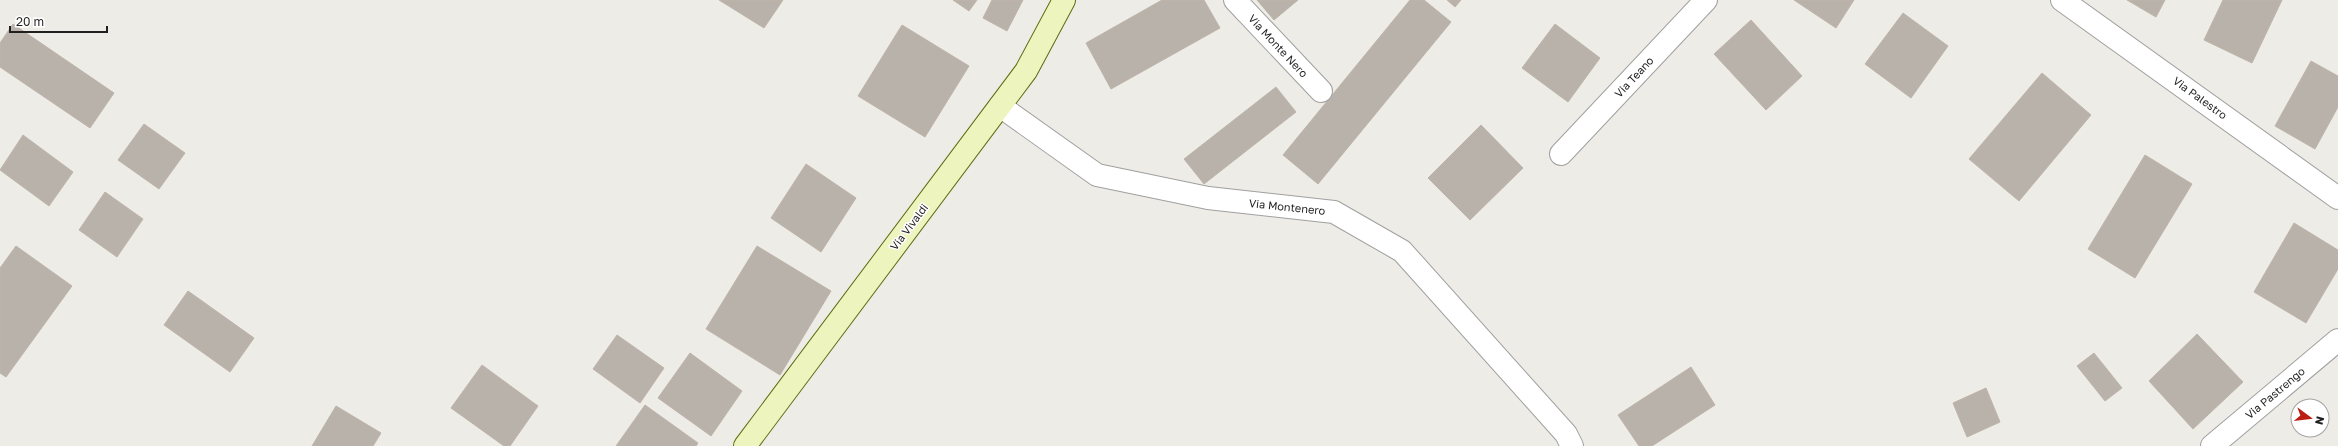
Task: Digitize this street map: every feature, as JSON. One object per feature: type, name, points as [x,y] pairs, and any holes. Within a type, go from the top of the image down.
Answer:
[{"type":"street","name":"Via Vivaldi","points":[[745,446],[1026,71],[1063,0]]},
{"type":"street","name":"Via Monte Nero","points":[[1235,0],[1321,91]]},
{"type":"street","name":"Via Teano","points":[[1561,154],[1706,0]]},
{"type":"street","name":"Via Palestro","points":[[2062,0],[2338,198]]},
{"type":"street","name":"Via Montenero","points":[[1000,106],[1097,175],[1208,198],[1334,212],[1402,251],[1566,434],[1572,446]]},
{"type":"street","name":"Via Pastrengo","points":[[2212,446],[2338,340]]},
{"type":"building","points":[[719,0],[783,0],[764,28]]},
{"type":"building","points":[[953,0],[977,0],[969,11]]},
{"type":"building","points":[[992,0],[1023,0],[1007,31],[983,18]]},
{"type":"building","points":[[1162,0],[1204,0],[1220,28],[1111,89],[1086,43]]},
{"type":"building","points":[[1257,0],[1298,0],[1274,20]]},
{"type":"building","points":[[1410,0],[1424,0],[1451,22],[1318,184],[1283,155]]},
{"type":"building","points":[[1447,0],[1461,0],[1455,7]]},
{"type":"building","points":[[1794,0],[1854,0],[1836,28]]},
{"type":"building","points":[[2127,0],[2165,0],[2156,17]]},
{"type":"building","points":[[2223,0],[2282,0],[2252,63],[2204,40]]},
{"type":"building","points":[[1903,13],[1948,46],[1911,98],[1865,64]]},
{"type":"building","points":[[1751,20],[1802,76],[1766,110],[1714,54]]},
{"type":"building","points":[[13,24],[114,93],[90,128],[0,67],[0,43]]},
{"type":"building","points":[[1555,24],[1600,58],[1568,102],[1522,68]]},
{"type":"building","points":[[902,25],[969,66],[925,137],[858,96]]},
{"type":"building","points":[[2311,61],[2338,76],[2338,107],[2315,149],[2275,126]]},
{"type":"building","points":[[2042,73],[2091,115],[2019,201],[1969,159]]},
{"type":"building","points":[[1276,87],[1296,112],[1204,184],[1184,159]]},
{"type":"building","points":[[144,124],[185,153],[159,189],[118,160]]},
{"type":"building","points":[[1481,125],[1523,168],[1470,220],[1428,178]]},
{"type":"building","points":[[23,135],[73,172],[49,206],[0,170]]},
{"type":"building","points":[[2145,155],[2192,184],[2135,278],[2088,249]]},
{"type":"building","points":[[806,164],[856,198],[821,252],[771,218]]},
{"type":"building","points":[[105,192],[143,219],[117,257],[79,230]]},
{"type":"building","points":[[2294,223],[2338,250],[2338,269],[2306,323],[2254,292]]},
{"type":"building","points":[[16,246],[72,286],[6,377],[0,373],[0,268]]},
{"type":"building","points":[[757,246],[831,291],[780,375],[706,329]]},
{"type":"building","points":[[188,291],[254,338],[230,372],[164,325]]},
{"type":"building","points":[[2197,334],[2243,382],[2193,429],[2149,381]]},
{"type":"building","points":[[617,335],[664,368],[640,403],[593,369]]},
{"type":"building","points":[[690,353],[742,391],[711,436],[658,398]]},
{"type":"building","points":[[2094,353],[2122,388],[2105,401],[2077,366]]},
{"type":"building","points":[[482,365],[538,406],[510,446],[504,446],[451,408]]},
{"type":"building","points":[[1691,367],[1715,405],[1652,446],[1639,446],[1618,415]]},
{"type":"building","points":[[1986,388],[2000,422],[1967,437],[1953,403]]},
{"type":"building","points":[[645,405],[698,443],[696,446],[616,446]]},
{"type":"building","points":[[336,406],[381,433],[373,446],[312,446]]}]
